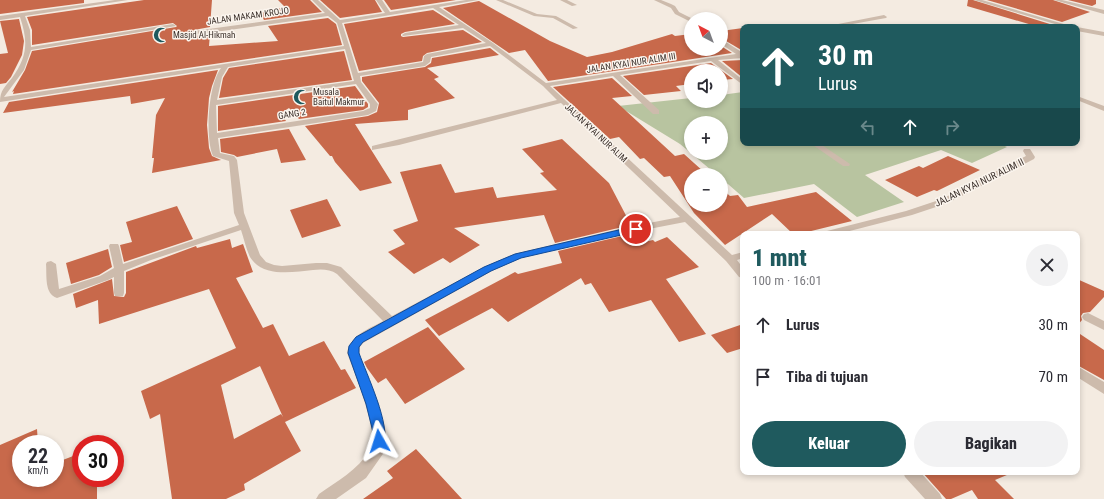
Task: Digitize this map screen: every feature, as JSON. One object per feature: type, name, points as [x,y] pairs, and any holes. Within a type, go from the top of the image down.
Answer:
[{"type":"street","points":[[0,18],[126,0]]},
{"type":"street","points":[[315,0],[328,14],[339,22],[475,0]]},
{"type":"street","points":[[378,0],[389,15]]},
{"type":"street","points":[[499,0],[536,15],[554,17],[575,28]]},
{"type":"street","points":[[563,0],[574,5]]},
{"type":"street","points":[[656,0],[673,7],[677,13],[684,16]]},
{"type":"street","points":[[977,0],[1061,24]]},
{"type":"street","points":[[1056,0],[1104,12]]},
{"type":"street","name":"JALAN KYAI NUR ALIM","points":[[435,7],[491,44],[545,85],[730,259],[740,271]]},
{"type":"street","name":"JALAN MAKAM KROJO","points":[[194,33],[328,14]]},
{"type":"street","points":[[0,99],[23,67],[28,57],[30,49],[25,23],[22,16]]},
{"type":"street","points":[[850,24],[884,17]]},
{"type":"street","name":"GANG 2","points":[[214,136],[306,122],[370,111],[373,109],[374,104],[356,78],[348,47],[339,22]]},
{"type":"street","points":[[30,49],[173,26]]},
{"type":"street","points":[[405,35],[463,26]]},
{"type":"street","points":[[1080,30],[1104,34]]},
{"type":"street","points":[[213,103],[356,78],[425,64],[427,62],[427,56],[429,55],[491,44]]},
{"type":"street","points":[[728,46],[740,54]]},
{"type":"street","points":[[0,99],[348,47]]},
{"type":"street","name":"JALAN KYAI NUR ALIM III","points":[[545,85],[713,59],[740,56]]},
{"type":"street","points":[[713,59],[740,81]]},
{"type":"street","points":[[226,66],[218,78],[213,103],[216,154],[231,158],[233,160],[239,213],[255,256],[266,266],[287,269],[325,267],[338,270],[390,321]]},
{"type":"street","points":[[615,74],[656,112]]},
{"type":"street","points":[[1080,99],[1104,109]]},
{"type":"street","points":[[375,148],[445,132],[498,116],[562,101]]},
{"type":"street","points":[[819,146],[846,164]]},
{"type":"street","name":"JALAN KYAI NUR ALIM II","points":[[838,231],[908,213],[945,201],[1031,157],[1027,151]]},
{"type":"street","points":[[324,499],[361,473],[378,450],[379,432],[372,404],[353,353],[354,346],[359,340],[390,321],[488,269],[518,256],[623,231],[686,219]]},
{"type":"street","points":[[51,264],[53,290],[58,294],[104,278],[119,269],[147,258],[244,226]]},
{"type":"street","points":[[114,246],[119,269],[118,293]]},
{"type":"street","points":[[730,259],[740,256]]},
{"type":"street","points":[[1088,317],[1104,326]]},
{"type":"street","points":[[1080,373],[1104,389]]},
{"type":"street","points":[[913,475],[935,499]]},
{"type":"green space","points":[[740,92],[740,146],[1007,147],[972,163],[941,150],[865,175],[904,202],[857,217],[814,184],[744,198],[728,184],[728,168],[709,168],[699,160],[728,160],[728,116],[684,116],[684,147],[618,106],[684,99],[684,108],[728,108],[728,94]]},
{"type":"building","points":[[0,0],[84,0],[84,3],[0,14]]},
{"type":"building","points":[[144,0],[212,0],[210,27],[194,30],[190,33],[194,36],[210,34],[209,46],[278,41],[268,26],[328,18],[336,24],[342,45],[13,94],[14,91],[12,92],[25,70],[32,51],[177,26],[173,23],[32,45],[32,30],[27,17]]},
{"type":"building","points":[[278,0],[310,0],[322,12],[264,20],[260,13],[285,7]]},
{"type":"building","points":[[320,0],[375,0],[382,12],[340,18]]},
{"type":"building","points":[[384,0],[456,0],[391,10]]},
{"type":"building","points":[[968,0],[973,0],[1050,24],[1029,24],[967,6]]},
{"type":"building","points":[[987,0],[1053,0],[1090,12],[1062,22]]},
{"type":"building","points":[[1068,0],[1096,0],[1096,4],[1092,6]]},
{"type":"building","points":[[479,1],[550,41],[587,57],[612,52],[672,34],[675,36],[684,35],[684,56],[712,56],[548,81],[525,50],[509,53],[443,8]]},
{"type":"building","points":[[433,10],[455,24],[405,32],[401,34],[401,36],[463,30],[482,42],[427,53],[423,56],[422,61],[359,71],[344,24]]},
{"type":"building","points":[[19,19],[24,41],[22,55],[11,77],[6,83],[0,84],[0,54],[8,53],[0,21]]},
{"type":"building","points":[[740,28],[740,49],[728,42],[728,30]]},
{"type":"building","points":[[490,48],[499,55],[427,68],[439,77],[434,79],[455,98],[408,110],[408,120],[355,124],[392,183],[360,191],[335,162],[332,156],[330,156],[305,126],[368,116],[377,112],[379,103],[362,81],[362,77],[425,67],[431,63],[432,58]]},
{"type":"building","points":[[344,51],[352,80],[219,98],[223,78],[229,68]]},
{"type":"building","points":[[740,60],[740,76],[728,66],[728,64],[722,61]]},
{"type":"building","points":[[684,67],[684,85],[676,86],[681,91],[644,95],[623,76]]},
{"type":"building","points":[[218,70],[209,98],[207,125],[209,148],[212,156],[221,160],[152,173],[156,115],[165,98],[131,104],[130,96],[3,113],[9,102]]},
{"type":"building","points":[[728,75],[733,79],[728,79]]},
{"type":"building","points":[[612,78],[632,96],[612,98],[675,156],[684,154],[684,160],[691,160],[700,168],[684,168],[684,198],[670,176],[664,177],[644,158],[640,159],[619,137],[610,139],[553,87]]},
{"type":"building","points":[[355,86],[368,104],[368,107],[363,110],[299,119],[289,108],[281,113],[286,121],[218,131],[218,106]]},
{"type":"building","points":[[289,129],[306,160],[281,163],[277,149],[237,157],[221,152],[220,139]]},
{"type":"building","points":[[562,139],[609,183],[631,225],[555,243],[544,215],[454,228],[480,245],[450,263],[443,258],[414,274],[388,252],[405,244],[393,230],[418,221],[400,172],[441,164],[455,193],[493,187],[497,198],[557,190],[540,173],[544,172],[522,149]]},
{"type":"building","points":[[948,156],[980,170],[937,191],[934,190],[917,197],[885,180],[919,166],[923,168]]},
{"type":"building","points":[[816,192],[852,221],[811,231],[790,231],[772,214],[746,231],[740,231],[740,235],[725,245],[694,213],[728,212],[728,194],[730,196],[738,195],[747,207]]},
{"type":"building","points":[[327,199],[341,226],[302,238],[290,210]]},
{"type":"building","points":[[177,206],[193,239],[124,262],[120,245],[132,242],[126,222]]},
{"type":"building","points":[[635,233],[640,243],[653,240],[655,242],[667,237],[699,267],[666,279],[706,334],[679,342],[651,300],[609,312],[591,283],[585,285],[581,278],[508,322],[492,308],[439,336],[425,320],[515,272],[518,274],[562,263],[558,251]]},
{"type":"building","points":[[230,239],[232,248],[243,244],[253,272],[236,278],[263,328],[273,324],[289,356],[324,341],[341,370],[345,369],[356,388],[285,422],[301,451],[244,484],[245,490],[226,499],[172,499],[160,414],[150,419],[141,391],[236,348],[209,289],[99,324],[98,300],[76,308],[73,294],[112,279],[114,296],[124,297],[126,293],[126,272],[196,246],[197,248]],"holes":[[[260,366],[283,417],[281,414],[234,439],[221,385]]]},
{"type":"building","points":[[108,249],[112,267],[99,275],[71,284],[66,263]]},
{"type":"building","points":[[1080,280],[1104,291],[1104,297],[1090,312],[1083,313],[1081,316],[1082,320],[1080,322]]},
{"type":"building","points":[[740,325],[740,349],[727,353],[711,335]]},
{"type":"building","points":[[428,327],[465,369],[405,404],[386,378],[378,383],[364,362]]},
{"type":"building","points":[[1080,334],[1104,350],[1104,380],[1080,367]]},
{"type":"building","points":[[37,429],[37,435],[23,435]]},
{"type":"building","points":[[12,440],[12,487],[64,487],[64,460],[72,456],[72,487],[97,487],[97,499],[0,499],[0,445]]},
{"type":"building","points":[[416,449],[462,499],[363,499],[393,478],[387,471]]},
{"type":"building","points":[[925,475],[1007,475],[995,480],[1014,499],[978,499],[972,490],[951,499],[946,499]]},
{"type":"place","name":"Masjid Al-Hikmah","points":[[161,35]]},
{"type":"place","name":"Musala Baitul Makmur","points":[[301,97]]},
{"type":"route","points":[[379,441],[379,432],[372,404],[353,353],[354,346],[359,340],[390,321],[488,269],[518,256],[636,229]]}]
